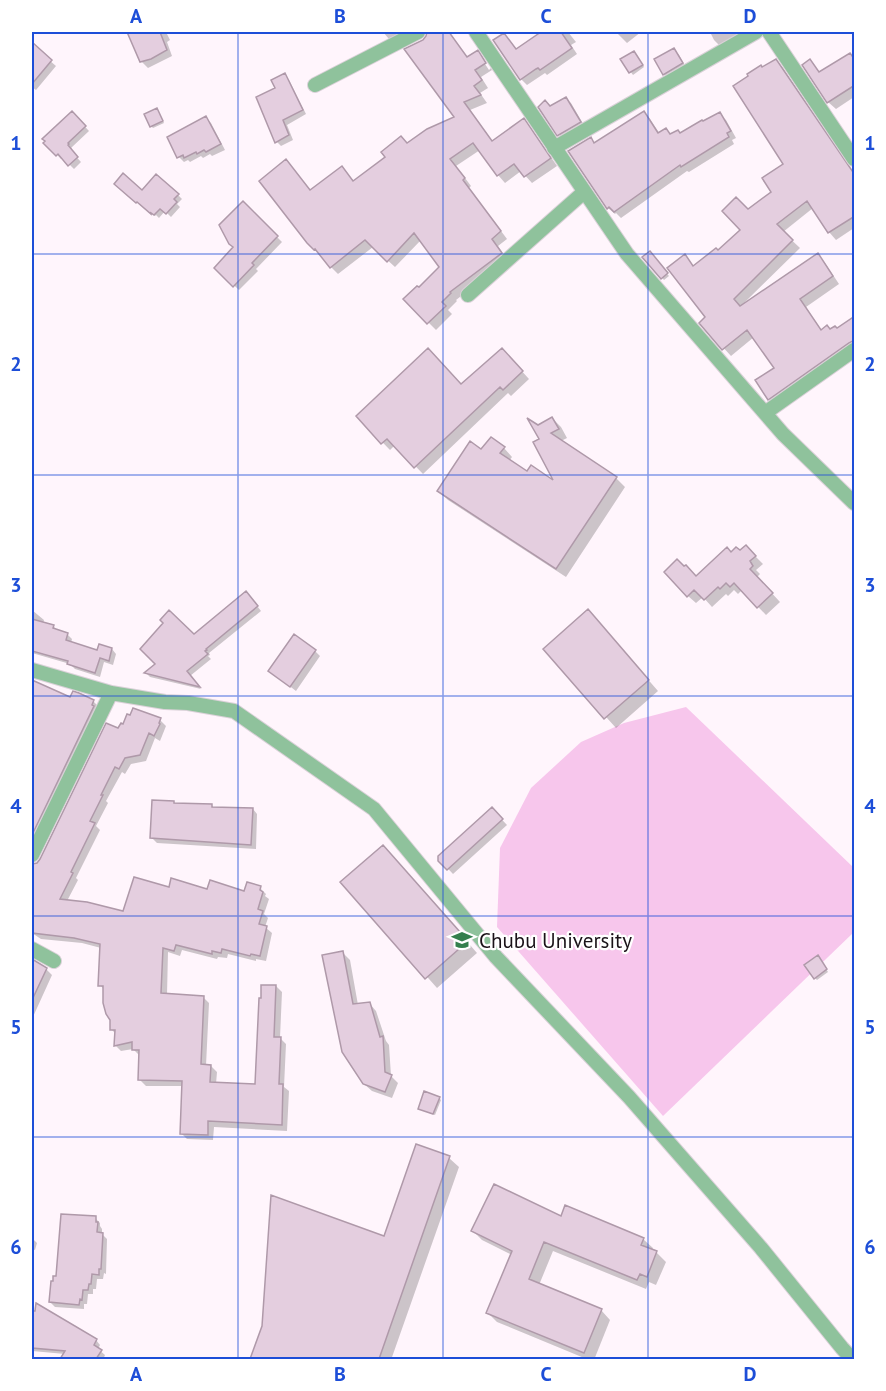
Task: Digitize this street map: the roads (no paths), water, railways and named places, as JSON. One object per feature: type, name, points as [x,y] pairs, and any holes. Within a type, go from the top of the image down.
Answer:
[{"type":"street","points":[[315,86],[418,32]]},
{"type":"street","points":[[476,32],[627,254],[783,434],[855,503]]},
{"type":"street","points":[[554,148],[756,32]]},
{"type":"street","points":[[769,32],[855,159]]},
{"type":"street","points":[[468,295],[584,192]]},
{"type":"street","points":[[765,413],[855,350]]},
{"type":"street","points":[[32,670],[111,693],[234,711],[374,809],[496,957],[628,1097],[761,1248],[853,1359]]},
{"type":"street","points":[[32,855],[111,693]]},
{"type":"street","points":[[32,949],[54,961]]},
{"type":"place","name":"Chubu University","points":[[462,940]]}]
